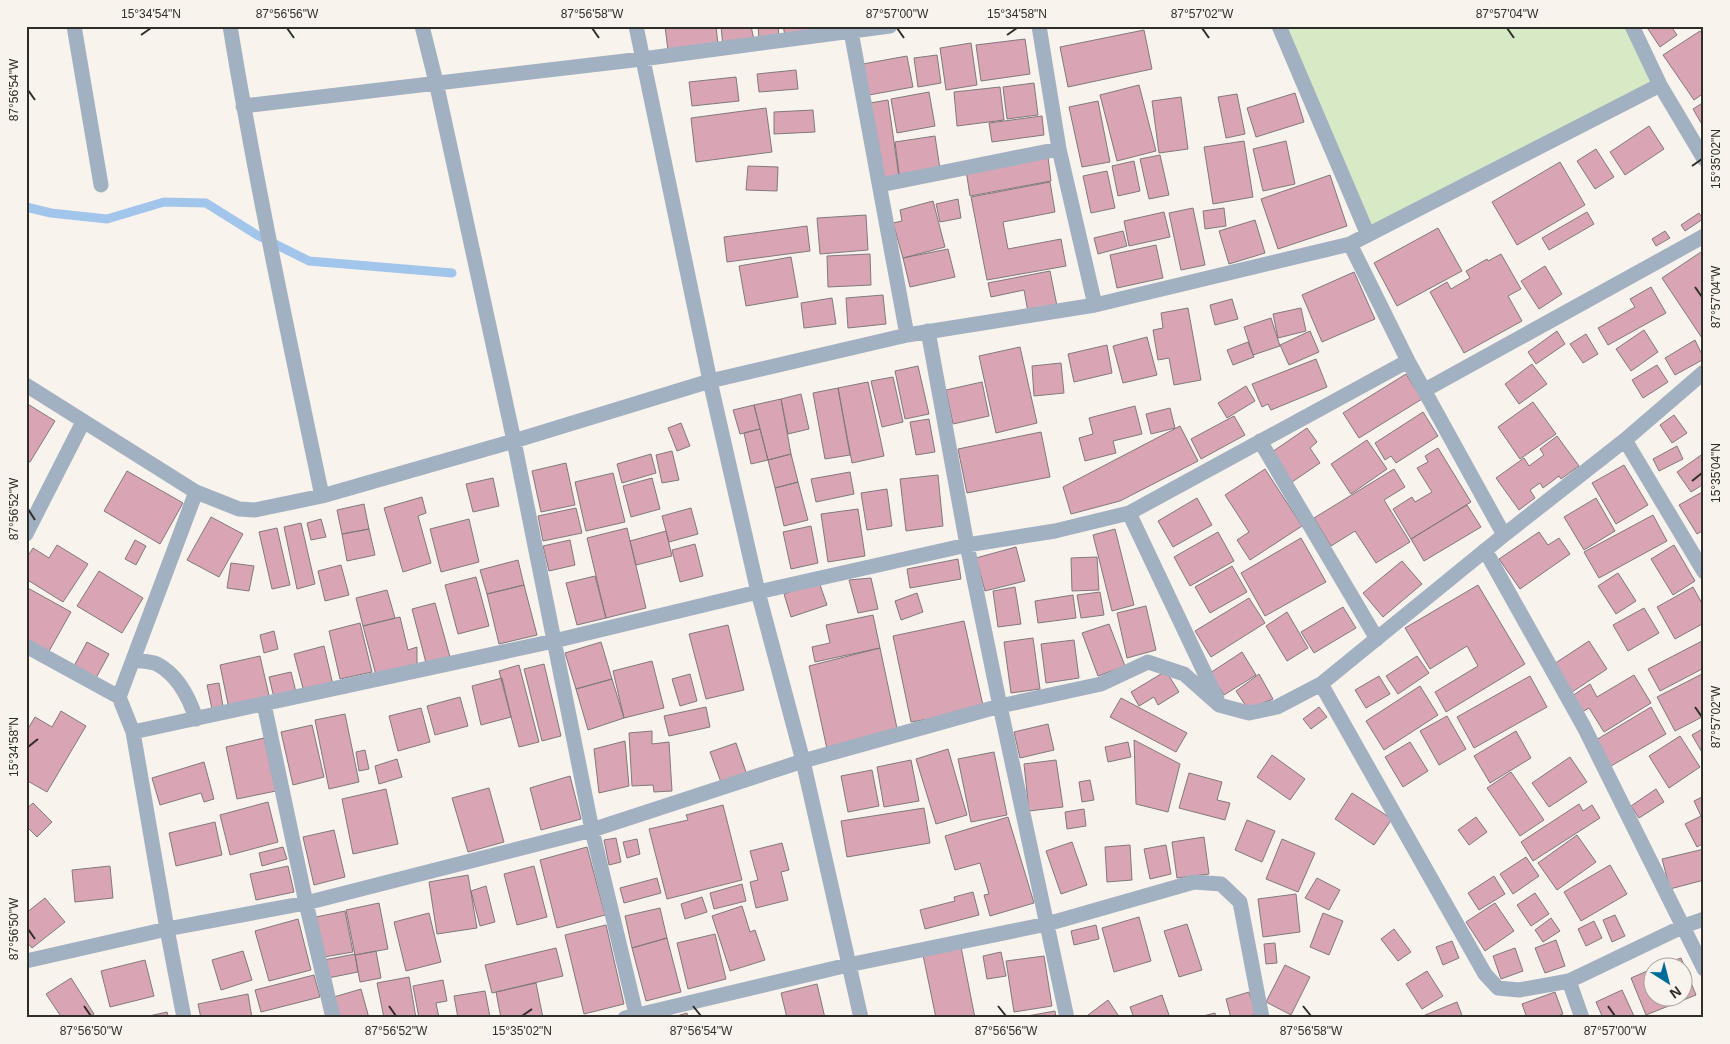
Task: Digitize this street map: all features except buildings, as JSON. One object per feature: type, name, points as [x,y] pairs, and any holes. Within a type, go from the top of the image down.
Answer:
[{"type":"street","points":[[74,26],[100,185]]},
{"type":"street","points":[[230,26],[269,241],[322,496]]},
{"type":"street","points":[[422,26],[436,82],[514,442],[592,830],[633,1017],[848,966],[1047,924],[1194,882],[1221,884],[1240,902],[1262,1018]]},
{"type":"street","points":[[636,26],[710,381],[758,592],[803,761],[861,1018]]},
{"type":"street","points":[[243,106],[642,59],[851,29],[890,26]]},
{"type":"street","points":[[1039,26],[1059,149],[1095,305]]},
{"type":"street","points":[[1280,26],[1368,235]]},
{"type":"street","points":[[1632,26],[1660,85],[1704,159]]},
{"type":"street","points":[[851,29],[907,335]]},
{"type":"street","points":[[26,385],[196,492],[239,509],[255,510],[322,496],[514,442],[710,381],[907,335],[1095,305],[1350,244],[1660,85]]},
{"type":"street","points":[[880,185],[1059,149]]},
{"type":"street","points":[[1425,390],[1704,236]]},
{"type":"street","points":[[1350,244],[1408,361],[1504,535]]},
{"type":"street","points":[[928,331],[967,545],[1067,1018]]},
{"type":"street","points":[[133,732],[554,641],[758,592],[967,545],[1055,531],[1129,513],[1408,361]]},
{"type":"street","points":[[26,961],[167,930],[306,903],[592,830],[803,761],[1000,706],[1101,684],[1148,662],[1184,674],[1220,705],[1249,713],[1277,707],[1321,684],[1485,550],[1625,440],[1704,372]]},
{"type":"street","points":[[26,534],[83,422]]},
{"type":"street","points":[[1260,440],[1377,639]]},
{"type":"street","points":[[1625,440],[1704,572]]},
{"type":"street","points":[[119,697],[196,492]]},
{"type":"street","points":[[1129,513],[1220,705]]},
{"type":"street","points":[[1485,550],[1584,727],[1704,969]]},
{"type":"street","points":[[26,646],[119,697],[133,732],[184,1018]]},
{"type":"street","points":[[133,660],[156,663],[174,678],[190,700],[196,719]]},
{"type":"street","points":[[1321,684],[1485,974],[1498,988],[1519,990],[1569,981],[1684,926],[1704,919]]},
{"type":"street","points":[[264,704],[306,903],[333,1018]]},
{"type":"street","points":[[1569,981],[1582,1018]]},
{"type":"green space","points":[[1281,26],[1632,26],[1660,85],[1368,235]]},
{"type":"waterway","points":[[26,207],[51,213],[107,219],[164,202],[206,203],[257,235],[309,261],[452,273]]}]
